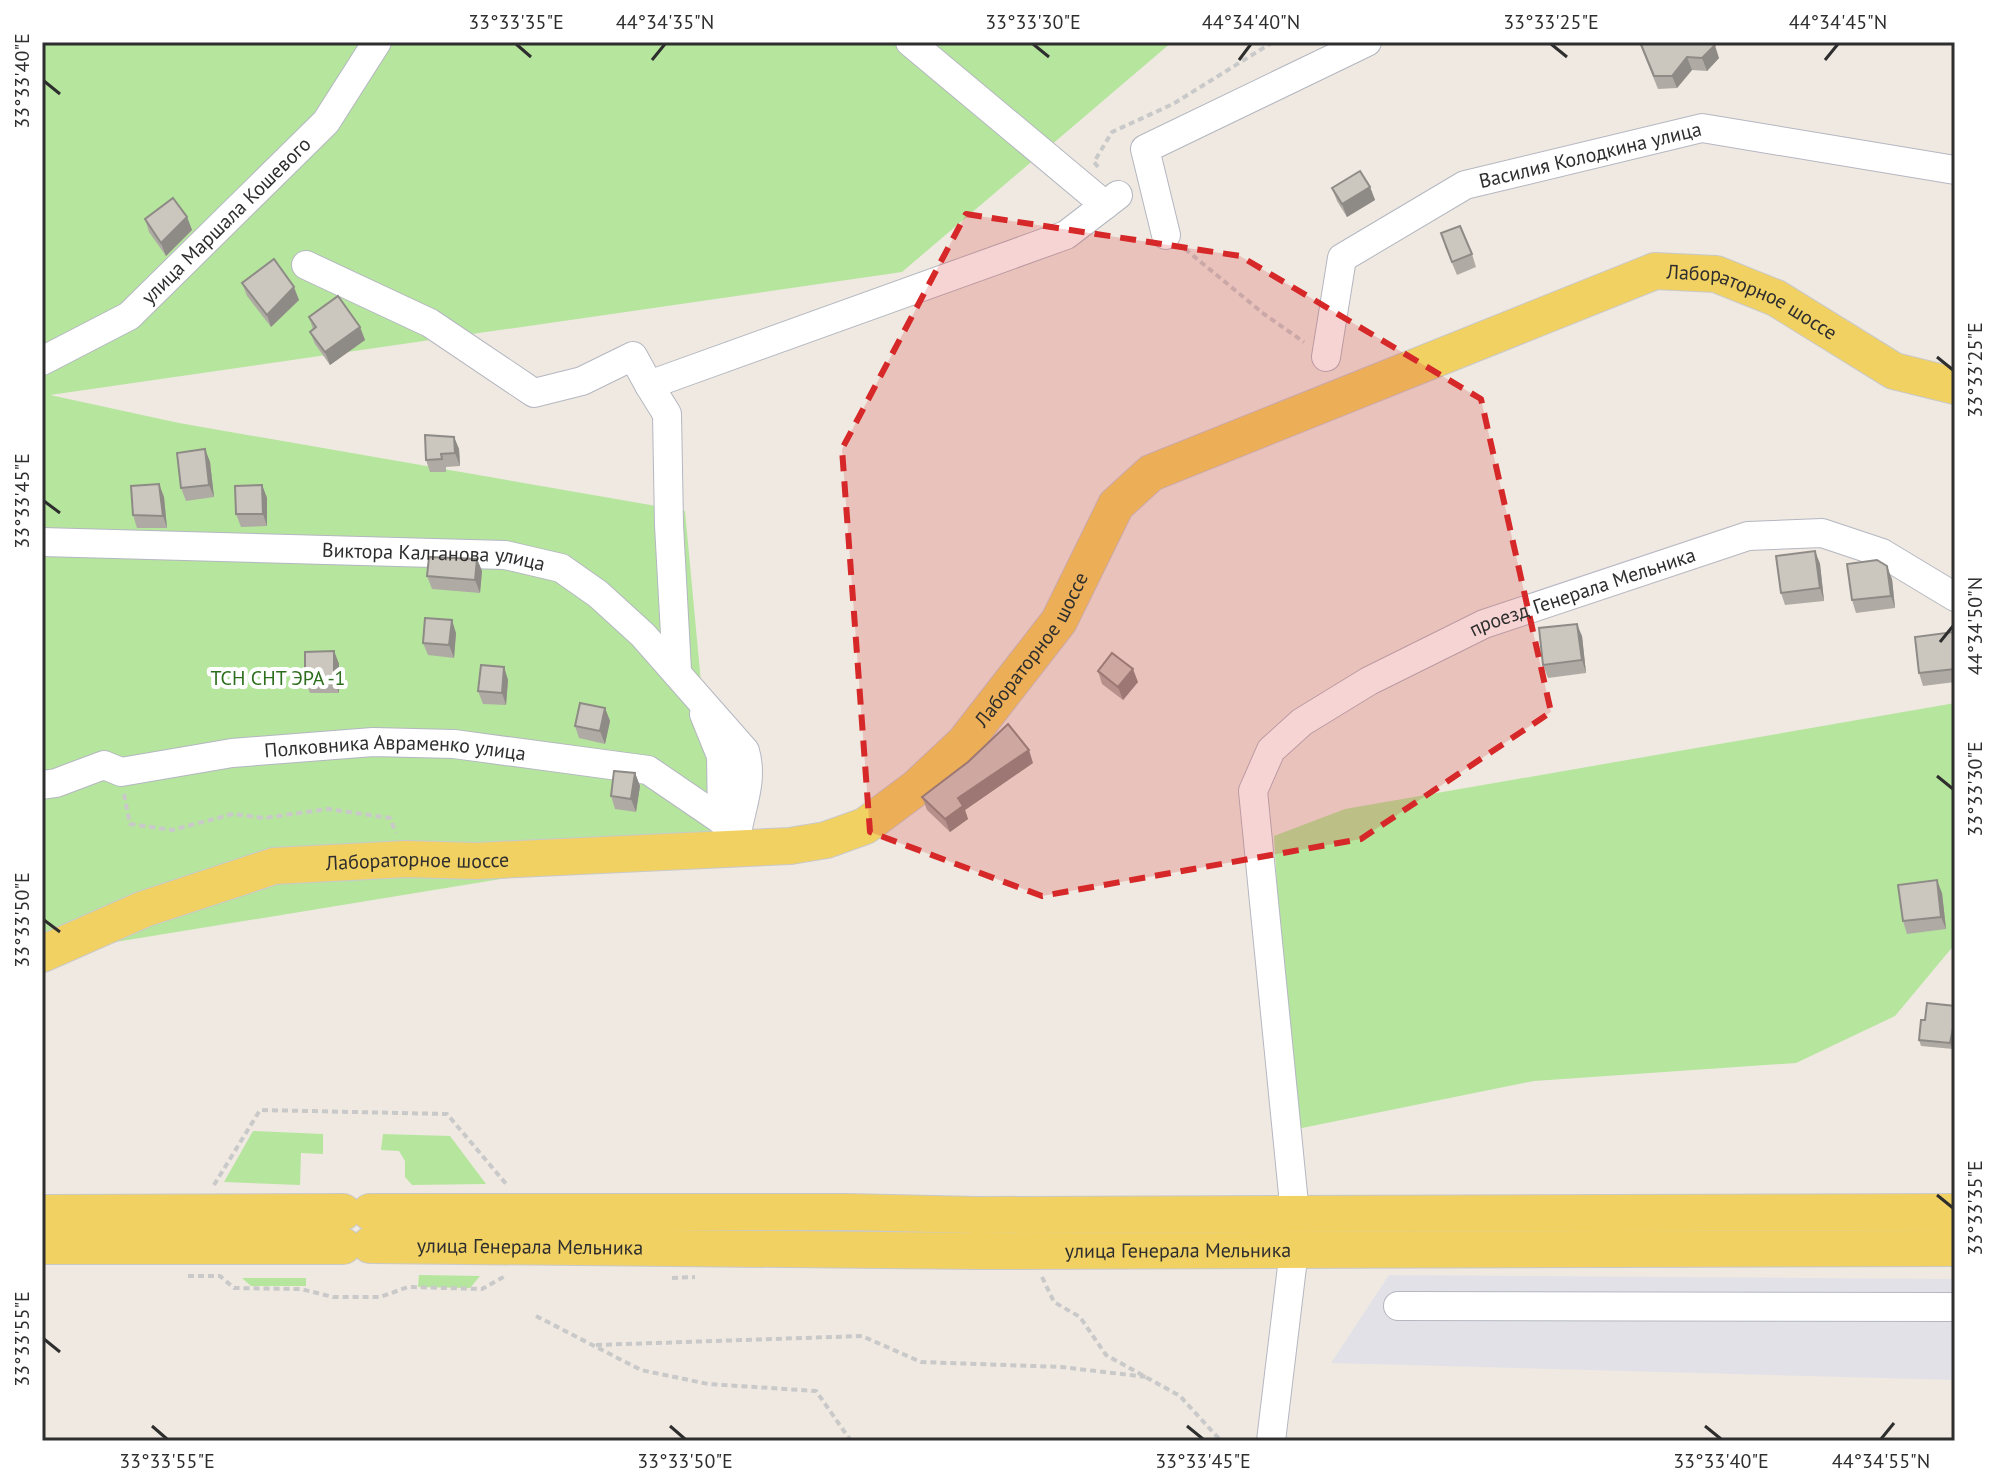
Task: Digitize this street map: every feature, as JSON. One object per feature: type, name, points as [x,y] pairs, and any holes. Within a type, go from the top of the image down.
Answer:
[{"type":"main road","name":"Лабораторное шоссе","points":[[52,944],[144,909],[274,866],[406,859],[476,861],[731,833],[790,846],[826,840],[865,826],[926,779],[965,742],[1018,678],[1059,621],[1116,505],[1151,473],[1655,271],[1716,274],[1776,298],[1894,371],[1955,386]]},
{"type":"main road","name":"улица Генерала Мельника","points":[[42,1246],[357,1229],[1295,1214],[1955,1212]]},
{"type":"main road","name":"улица Генерала Мельника","points":[[42,1213],[821,1251],[1955,1248]]},
{"type":"main road","points":[[1294,1250],[1295,1214]]},
{"type":"street","name":"улица Маршала Кошевого","points":[[42,361],[129,316],[326,122],[377,42]]},
{"type":"street","points":[[649,385],[1066,235],[1111,200],[910,42]]},
{"type":"street","points":[[1166,235],[1145,149],[1367,42]]},
{"type":"street","name":"Василия Колодкина улица","points":[[1326,357],[1342,258],[1465,185],[1702,128],[1955,170]]},
{"type":"street","points":[[306,265],[430,323],[534,393],[582,381],[633,356],[667,414],[669,525],[686,681]]},
{"type":"street","name":"проезд Генерала Мельника","points":[[1295,1214],[1253,791],[1271,750],[1302,722],[1369,681],[1484,624],[1748,536],[1822,533],[1882,553],[1955,597]]},
{"type":"street","name":"Виктора Калганова улица","points":[[42,542],[505,555],[561,568],[598,594],[643,635],[745,751],[750,767],[748,786],[731,833]]},
{"type":"street","name":"Полковника Авраменко улица","points":[[42,785],[104,765],[121,772],[232,753],[373,742],[454,744],[648,770],[731,833]]},
{"type":"street","points":[[1271,1441],[1294,1250]]},
{"type":"street","points":[[1398,1306],[1955,1307]]},
{"type":"path","points":[[1111,200],[1094,162],[1112,132],[1173,104],[1273,42]]},
{"type":"path","points":[[1166,235],[1264,314],[1326,357]]},
{"type":"path","points":[[121,772],[130,824],[172,830],[233,814],[264,818],[328,809],[390,818],[406,859]]},
{"type":"path","points":[[212,1189],[260,1110],[447,1114],[508,1187]]},
{"type":"path","points":[[662,1278],[692,1278],[706,1271]]},
{"type":"path","points":[[1040,1271],[1054,1302],[1080,1317],[1106,1355],[1180,1396],[1221,1441]]},
{"type":"path","points":[[176,1276],[220,1276],[234,1288],[301,1289],[333,1297],[380,1297],[408,1287],[482,1289],[508,1274]]},
{"type":"path","points":[[536,1316],[641,1370],[708,1384],[816,1391],[851,1441]]},
{"type":"path","points":[[596,1345],[862,1336],[921,1362],[1061,1367],[1147,1377]]},
{"type":"highlighted area","points":[[966,214],[1240,256],[1481,399],[1551,712],[1361,839],[1042,896],[870,832],[842,449]]},
{"type":"shaded area","points":[[1389,1275],[1955,1279],[1955,1380],[1331,1363]]},
{"type":"green space","name":"ТСН СНТ ЭРА -1","points":[[42,42],[1172,42],[902,272],[50,395],[179,423],[685,511],[716,844],[42,954]]},
{"type":"green space","points":[[1955,703],[1955,944],[1895,1016],[1796,1063],[1534,1081],[1292,1130],[1274,836],[1345,809]]},
{"type":"green space","points":[[253,1131],[323,1134],[323,1154],[301,1153],[300,1185],[224,1182]]},
{"type":"green space","points":[[383,1134],[450,1136],[486,1184],[412,1185],[405,1177],[405,1161],[399,1151],[381,1150]]},
{"type":"green space","points":[[419,1275],[480,1276],[470,1288],[418,1287]]},
{"type":"green space","points":[[242,1278],[306,1278],[306,1286],[251,1286]]},
{"type":"building","points":[[1640,42],[1714,42],[1715,45],[1702,58],[1687,57],[1672,76],[1654,76]]},
{"type":"building","points":[[1360,171],[1370,187],[1342,204],[1332,188]]},
{"type":"building","points":[[173,198],[187,217],[161,243],[145,219]]},
{"type":"building","points":[[1460,226],[1472,254],[1452,262],[1441,233]]},
{"type":"building","points":[[274,259],[294,287],[267,315],[242,283]]},
{"type":"building","points":[[338,296],[360,327],[325,352],[310,332],[316,327],[309,317]]},
{"type":"building","points":[[425,435],[454,437],[455,453],[441,454],[442,459],[426,460]]},
{"type":"building","points":[[205,449],[209,485],[181,488],[177,453]]},
{"type":"building","points":[[159,484],[163,516],[133,515],[131,486]]},
{"type":"building","points":[[262,485],[263,514],[236,514],[235,486]]},
{"type":"building","points":[[1815,551],[1820,588],[1781,593],[1776,556]]},
{"type":"building","points":[[429,557],[477,559],[475,580],[427,576]]},
{"type":"building","points":[[1877,560],[1887,566],[1891,596],[1852,600],[1847,564]]},
{"type":"building","points":[[425,618],[452,620],[449,645],[423,643]]},
{"type":"building","points":[[1577,624],[1582,660],[1543,665],[1539,628]]},
{"type":"building","points":[[1953,632],[1955,669],[1919,673],[1915,637]]},
{"type":"building","points":[[334,651],[334,680],[305,681],[305,652]]},
{"type":"building","points":[[1112,653],[1133,669],[1118,687],[1098,671]]},
{"type":"building","points":[[481,665],[504,667],[502,693],[478,691]]},
{"type":"building","points":[[580,703],[605,708],[600,731],[575,726]]},
{"type":"building","points":[[1008,724],[1029,750],[958,798],[963,806],[945,819],[922,797],[968,762]]},
{"type":"building","points":[[614,771],[635,773],[631,799],[611,796]]},
{"type":"building","points":[[1937,880],[1941,917],[1903,921],[1898,885]]},
{"type":"building","points":[[1927,1003],[1955,1006],[1950,1043],[1919,1040]]}]
